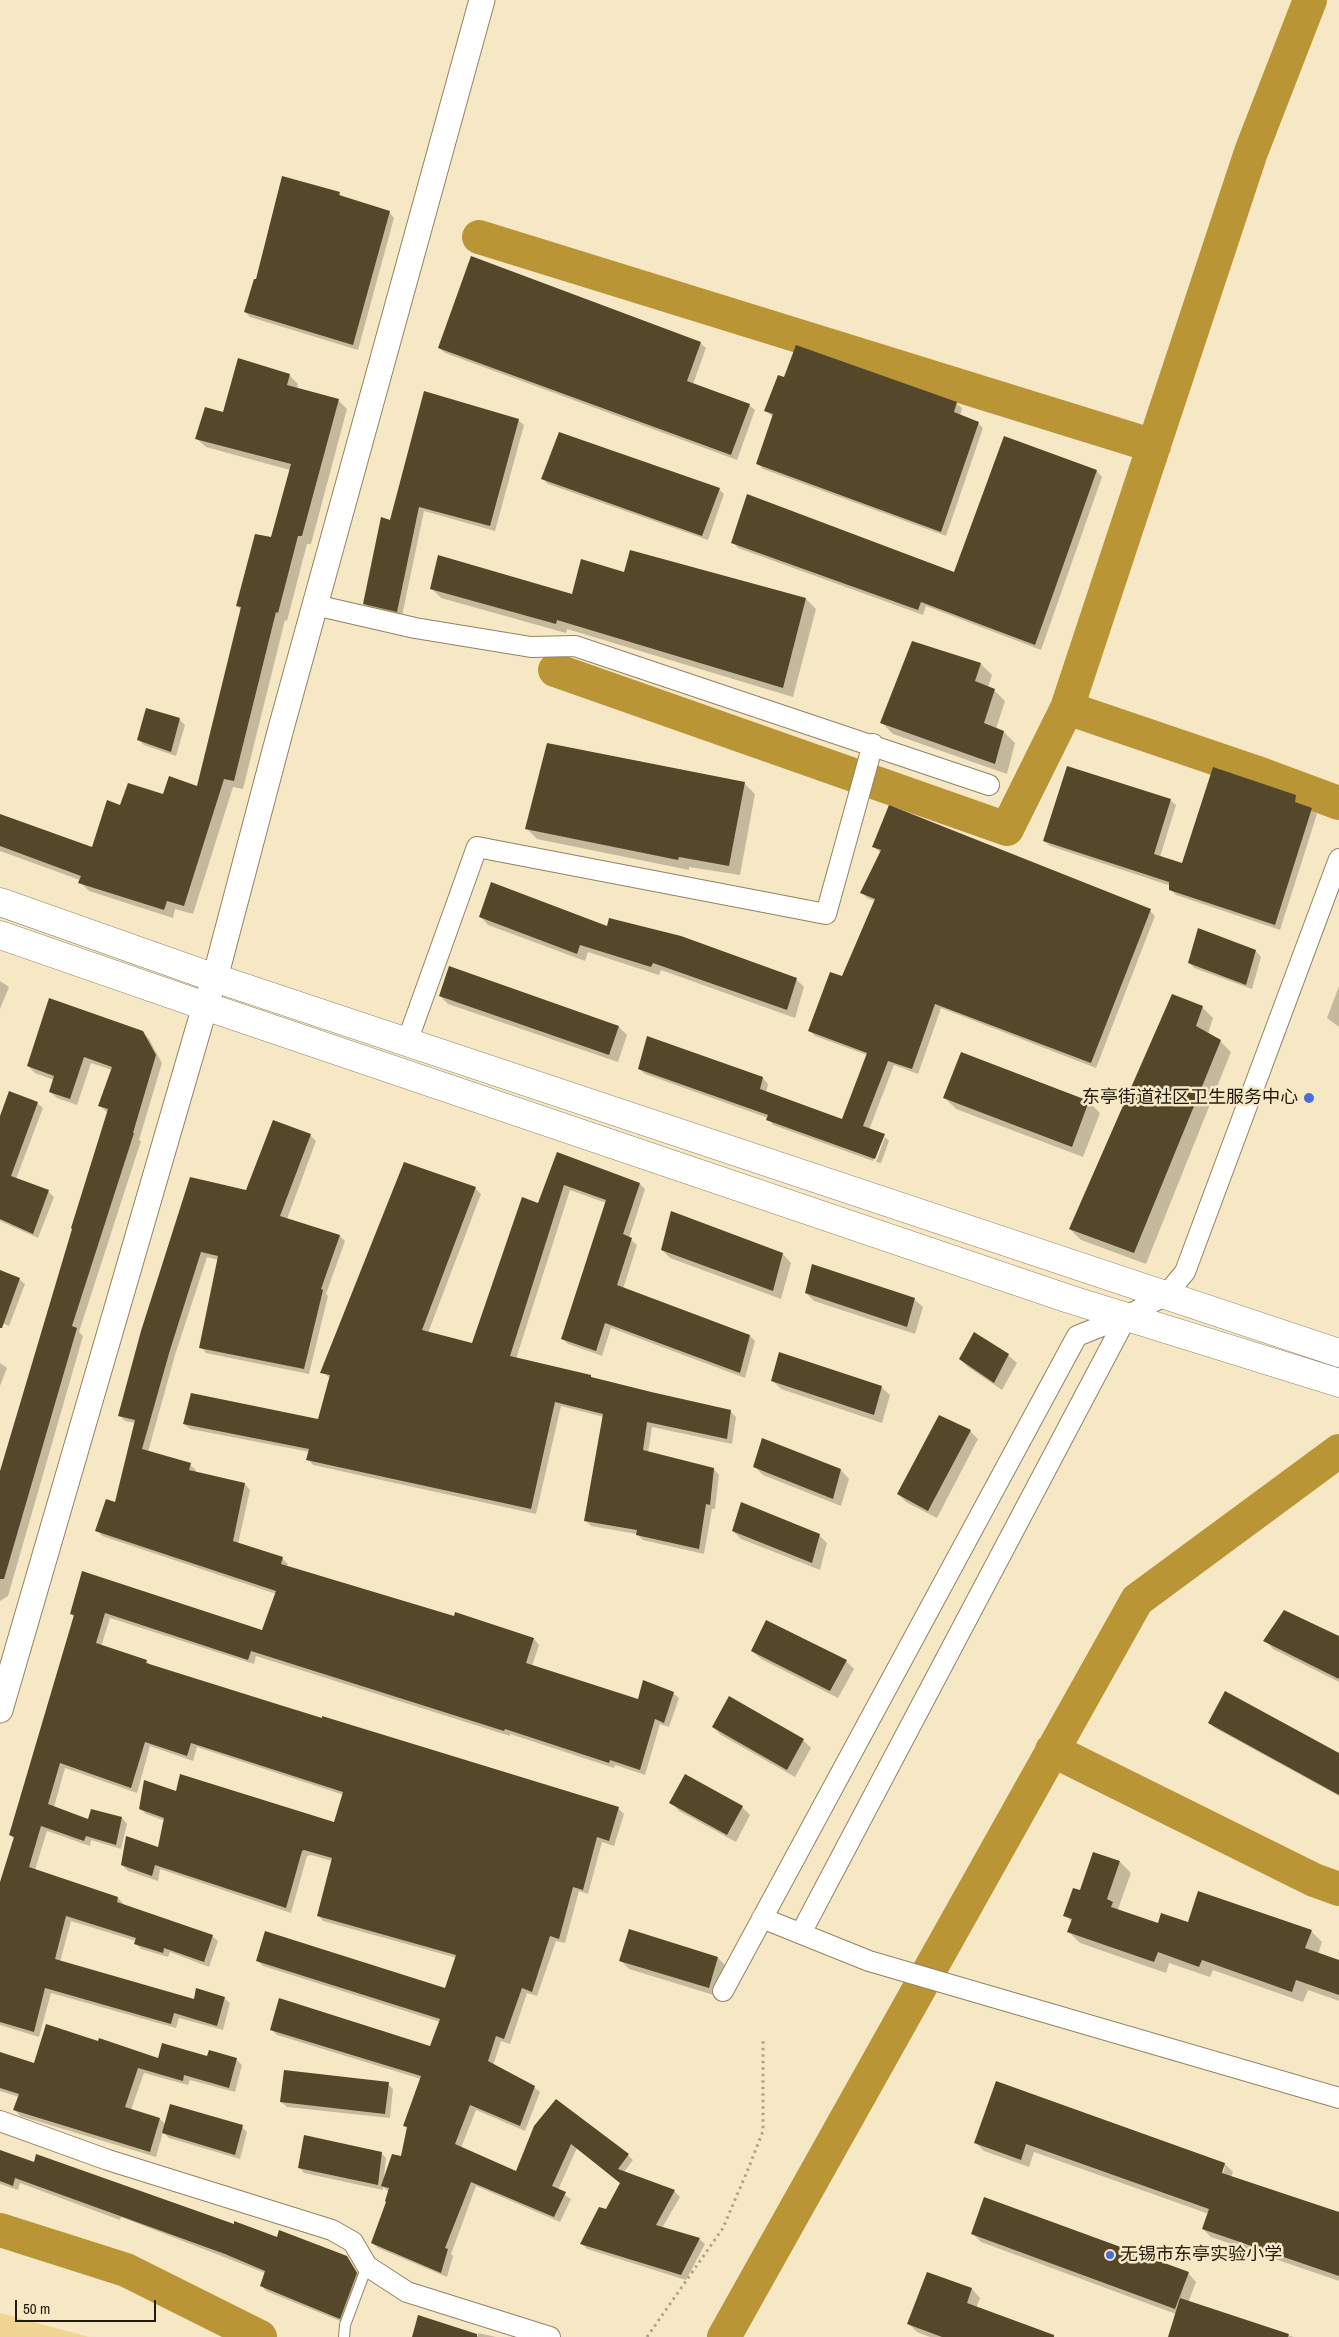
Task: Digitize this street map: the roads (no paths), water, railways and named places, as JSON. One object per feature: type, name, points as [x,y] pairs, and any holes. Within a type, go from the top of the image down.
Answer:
[{"type":"main road","points":[[0,902],[215,978],[1339,1353]]},
{"type":"main road","points":[[0,935],[1069,1299],[1339,1383]]},
{"type":"street","points":[[1,1696],[205,1006],[215,978],[315,605],[482,0]]},
{"type":"street","points":[[315,605],[415,628],[531,647],[575,646],[989,785]]},
{"type":"street","points":[[407,1042],[477,847],[826,914],[872,745]]},
{"type":"street","points":[[722,1991],[1077,1336],[1127,1316],[1166,1294],[1185,1272],[1339,859]]},
{"type":"street","points":[[801,1934],[1127,1316]]},
{"type":"street","points":[[762,1918],[869,1961],[1339,2098]]},
{"type":"street","points":[[0,2121],[108,2160],[332,2230],[353,2242],[366,2266],[407,2292],[550,2337]]},
{"type":"lane","points":[[344,2337],[345,2325],[366,2266]]},
{"type":"waterway","points":[[1310,0],[1251,152],[1067,708],[1255,772],[1339,803]]},
{"type":"waterway","points":[[479,237],[1154,446]]},
{"type":"waterway","points":[[555,670],[1007,829],[1067,708]]},
{"type":"waterway","points":[[724,2337],[1137,1600],[1339,1451]]},
{"type":"waterway","points":[[1052,1750],[1314,1880],[1339,1889]]},
{"type":"waterway","points":[[0,2230],[126,2270],[260,2337]]},
{"type":"place","name":"东亭街道社区卫生服务中心","points":[[1309,1098]]},
{"type":"place","name":"无锡市东亭实验小学","points":[[1110,2255]]}]
